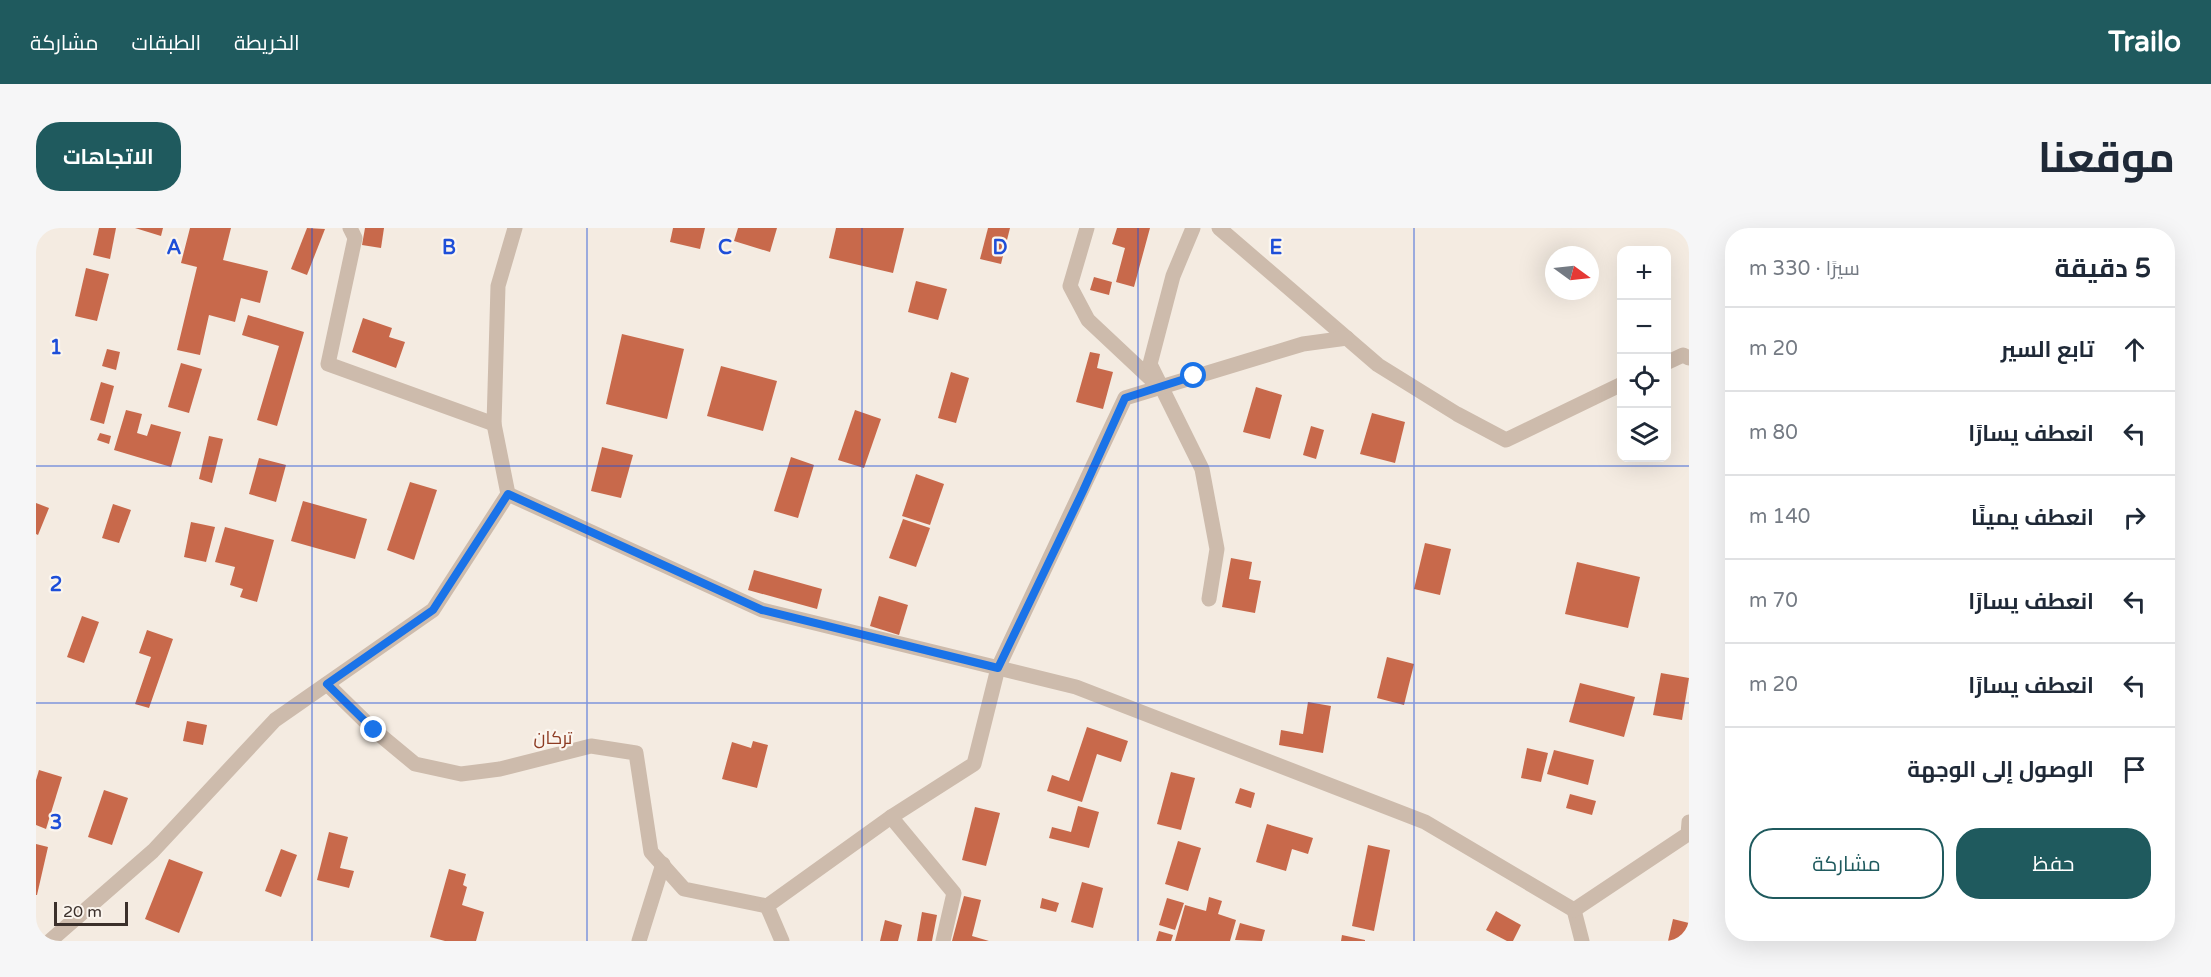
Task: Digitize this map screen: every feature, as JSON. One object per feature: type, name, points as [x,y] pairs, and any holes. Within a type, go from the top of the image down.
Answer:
[{"type":"street","points":[[350,228],[355,238],[328,364],[494,424]]},
{"type":"street","points":[[50,941],[153,851],[275,720],[433,610],[508,494],[494,424],[498,286],[515,228]]},
{"type":"street","points":[[1087,228],[1070,286],[1088,320],[1160,387]]},
{"type":"street","points":[[1193,228],[1173,276],[1150,364],[1203,469],[1217,549],[1209,599]]},
{"type":"street","points":[[1219,228],[1378,365],[1457,414],[1506,440],[1617,386]]},
{"type":"street","points":[[327,684],[374,730],[415,764],[461,774],[500,769],[591,746],[636,753],[651,852],[684,889],[766,906],[891,817],[974,764],[998,668],[1125,398],[1303,344],[1347,338]]},
{"type":"street","points":[[1671,361],[1683,355],[1689,358]]},
{"type":"street","points":[[508,494],[762,610],[1076,687],[1425,822],[1574,910],[1582,941]]},
{"type":"street","points":[[891,817],[954,893],[943,941]]},
{"type":"street","points":[[1574,910],[1688,834],[1689,822]]},
{"type":"street","points":[[639,941],[663,864]]},
{"type":"street","points":[[766,906],[782,941]]},
{"type":"building","points":[[99,228],[116,228],[110,259],[93,255]]},
{"type":"building","points":[[135,228],[163,228],[161,236]]},
{"type":"building","points":[[190,228],[231,228],[223,260],[268,271],[260,303],[241,298],[235,322],[209,315],[200,355],[177,350],[197,267],[181,263]]},
{"type":"building","points":[[307,228],[325,229],[307,275],[291,269]]},
{"type":"building","points":[[365,228],[384,228],[381,248],[362,245]]},
{"type":"building","points":[[673,228],[705,228],[700,249],[670,242]]},
{"type":"building","points":[[738,228],[777,228],[770,252],[734,241]]},
{"type":"building","points":[[836,228],[904,228],[893,273],[829,258]]},
{"type":"building","points":[[988,228],[1010,228],[1001,264],[980,259]]},
{"type":"building","points":[[1117,228],[1150,228],[1134,287],[1116,282],[1125,248],[1112,244]]},
{"type":"building","points":[[86,268],[109,274],[97,321],[75,316]]},
{"type":"building","points":[[1094,277],[1112,282],[1109,295],[1090,290]]},
{"type":"building","points":[[916,281],[947,289],[938,320],[908,312]]},
{"type":"building","points":[[248,315],[304,332],[277,426],[257,420],[279,346],[242,335]]},
{"type":"building","points":[[363,318],[392,328],[389,337],[405,342],[396,368],[352,352]]},
{"type":"building","points":[[622,334],[684,349],[667,419],[606,404]]},
{"type":"building","points":[[107,349],[120,352],[116,370],[102,366]]},
{"type":"building","points":[[1090,352],[1100,354],[1097,368],[1113,372],[1103,409],[1076,402]]},
{"type":"building","points":[[181,363],[202,369],[189,413],[168,407]]},
{"type":"building","points":[[721,366],[777,381],[763,431],[707,416]]},
{"type":"building","points":[[951,372],[969,378],[956,423],[938,418]]},
{"type":"building","points":[[101,382],[114,386],[104,424],[90,420]]},
{"type":"building","points":[[1256,387],[1282,395],[1270,439],[1243,432]]},
{"type":"building","points":[[126,410],[142,414],[137,433],[147,436],[151,424],[181,432],[171,467],[114,450]]},
{"type":"building","points":[[855,410],[881,419],[864,468],[838,460]]},
{"type":"building","points":[[1372,413],[1405,422],[1395,463],[1360,454]]},
{"type":"building","points":[[1311,426],[1324,430],[1316,459],[1303,455]]},
{"type":"building","points":[[100,433],[111,436],[109,444],[97,440]]},
{"type":"building","points":[[209,436],[223,439],[212,483],[199,479]]},
{"type":"building","points":[[602,447],[633,455],[621,498],[591,491]]},
{"type":"building","points":[[791,457],[814,465],[798,518],[774,511]]},
{"type":"building","points":[[259,458],[286,465],[276,502],[249,494]]},
{"type":"building","points":[[916,474],[944,484],[930,525],[902,516]]},
{"type":"building","points":[[410,482],[437,490],[414,560],[387,550]]},
{"type":"building","points":[[303,501],[367,519],[355,559],[291,541]]},
{"type":"building","points":[[36,503],[49,508],[38,535],[36,534]]},
{"type":"building","points":[[113,504],[131,510],[119,543],[102,538]]},
{"type":"building","points":[[903,519],[930,528],[916,567],[889,558]]},
{"type":"building","points":[[191,522],[215,527],[206,562],[184,557]]},
{"type":"building","points":[[225,527],[274,540],[257,602],[240,597],[243,589],[230,585],[235,567],[215,562]]},
{"type":"building","points":[[1425,543],[1451,549],[1440,595],[1414,589]]},
{"type":"building","points":[[1231,558],[1252,562],[1249,579],[1261,581],[1255,613],[1222,607]]},
{"type":"building","points":[[1577,562],[1640,577],[1628,628],[1565,614]]},
{"type":"building","points":[[754,570],[822,589],[817,609],[748,590]]},
{"type":"building","points":[[879,596],[908,605],[899,635],[870,626]]},
{"type":"building","points":[[82,616],[99,622],[84,663],[67,657]]},
{"type":"building","points":[[147,630],[173,639],[149,708],[135,704],[151,657],[139,653]]},
{"type":"building","points":[[1387,657],[1414,664],[1404,705],[1377,698]]},
{"type":"building","points":[[1661,673],[1689,678],[1682,720],[1653,715]]},
{"type":"building","points":[[1580,683],[1635,697],[1624,737],[1569,722]]},
{"type":"building","points":[[1308,702],[1331,706],[1323,753],[1279,745],[1281,730],[1303,734]]},
{"type":"building","points":[[187,721],[207,725],[203,745],[183,741]]},
{"type":"building","points":[[1087,727],[1128,741],[1121,762],[1097,754],[1082,802],[1047,791],[1052,775],[1069,781]]},
{"type":"building","points":[[753,741],[768,745],[757,788],[722,779],[732,742],[751,748]]},
{"type":"building","points":[[1527,748],[1548,753],[1541,782],[1521,778]]},
{"type":"building","points":[[1554,750],[1594,760],[1588,785],[1547,774]]},
{"type":"building","points":[[39,770],[62,777],[46,829],[36,825],[36,780]]},
{"type":"building","points":[[1171,772],[1195,778],[1181,830],[1157,824]]},
{"type":"building","points":[[1240,788],[1255,793],[1251,808],[1235,803]]},
{"type":"building","points":[[104,790],[128,798],[112,845],[88,837]]},
{"type":"building","points":[[1570,794],[1596,801],[1592,815],[1566,808]]},
{"type":"building","points":[[1078,806],[1099,812],[1089,848],[1049,838],[1052,827],[1071,832]]},
{"type":"building","points":[[975,807],[1000,813],[986,866],[962,860]]},
{"type":"building","points":[[1267,824],[1313,838],[1308,854],[1292,849],[1286,871],[1256,862]]},
{"type":"building","points":[[329,832],[348,837],[340,868],[354,871],[349,888],[317,880]]},
{"type":"building","points":[[1178,841],[1201,848],[1188,891],[1165,884]]},
{"type":"building","points":[[36,844],[48,847],[37,895],[36,895]]},
{"type":"building","points":[[1368,845],[1390,850],[1374,931],[1352,926]]},
{"type":"building","points":[[281,849],[297,855],[281,897],[265,891]]},
{"type":"building","points":[[169,859],[203,872],[179,933],[145,919]]},
{"type":"building","points":[[449,869],[466,874],[463,885],[467,887],[462,905],[484,912],[476,941],[445,941],[430,937]]},
{"type":"building","points":[[1082,882],[1103,888],[1093,928],[1071,922]]},
{"type":"building","points":[[964,896],[981,900],[972,936],[989,941],[952,941]]},
{"type":"building","points":[[1209,897],[1222,901],[1218,914],[1236,920],[1230,941],[1175,941],[1185,905],[1206,911]]},
{"type":"building","points":[[1042,898],[1059,903],[1056,912],[1040,908]]},
{"type":"building","points":[[1167,898],[1184,903],[1175,930],[1159,925]]},
{"type":"building","points":[[1496,911],[1521,925],[1513,941],[1507,941],[1486,930]]},
{"type":"building","points":[[922,912],[937,915],[932,941],[917,941]]},
{"type":"building","points":[[1673,919],[1689,923],[1686,941],[1668,941]]},
{"type":"building","points":[[885,920],[902,925],[898,941],[880,941]]},
{"type":"building","points":[[1240,923],[1265,930],[1262,941],[1235,940]]},
{"type":"building","points":[[1159,931],[1173,935],[1171,941],[1156,941]]},
{"type":"building","points":[[1342,935],[1365,940],[1365,941],[1341,941]]},
{"type":"district","name":"تركان","points":[[553,738]]},
{"type":"route","points":[[374,730],[327,684],[433,610],[508,494],[762,610],[998,668],[1125,398],[1194,376]]}]
